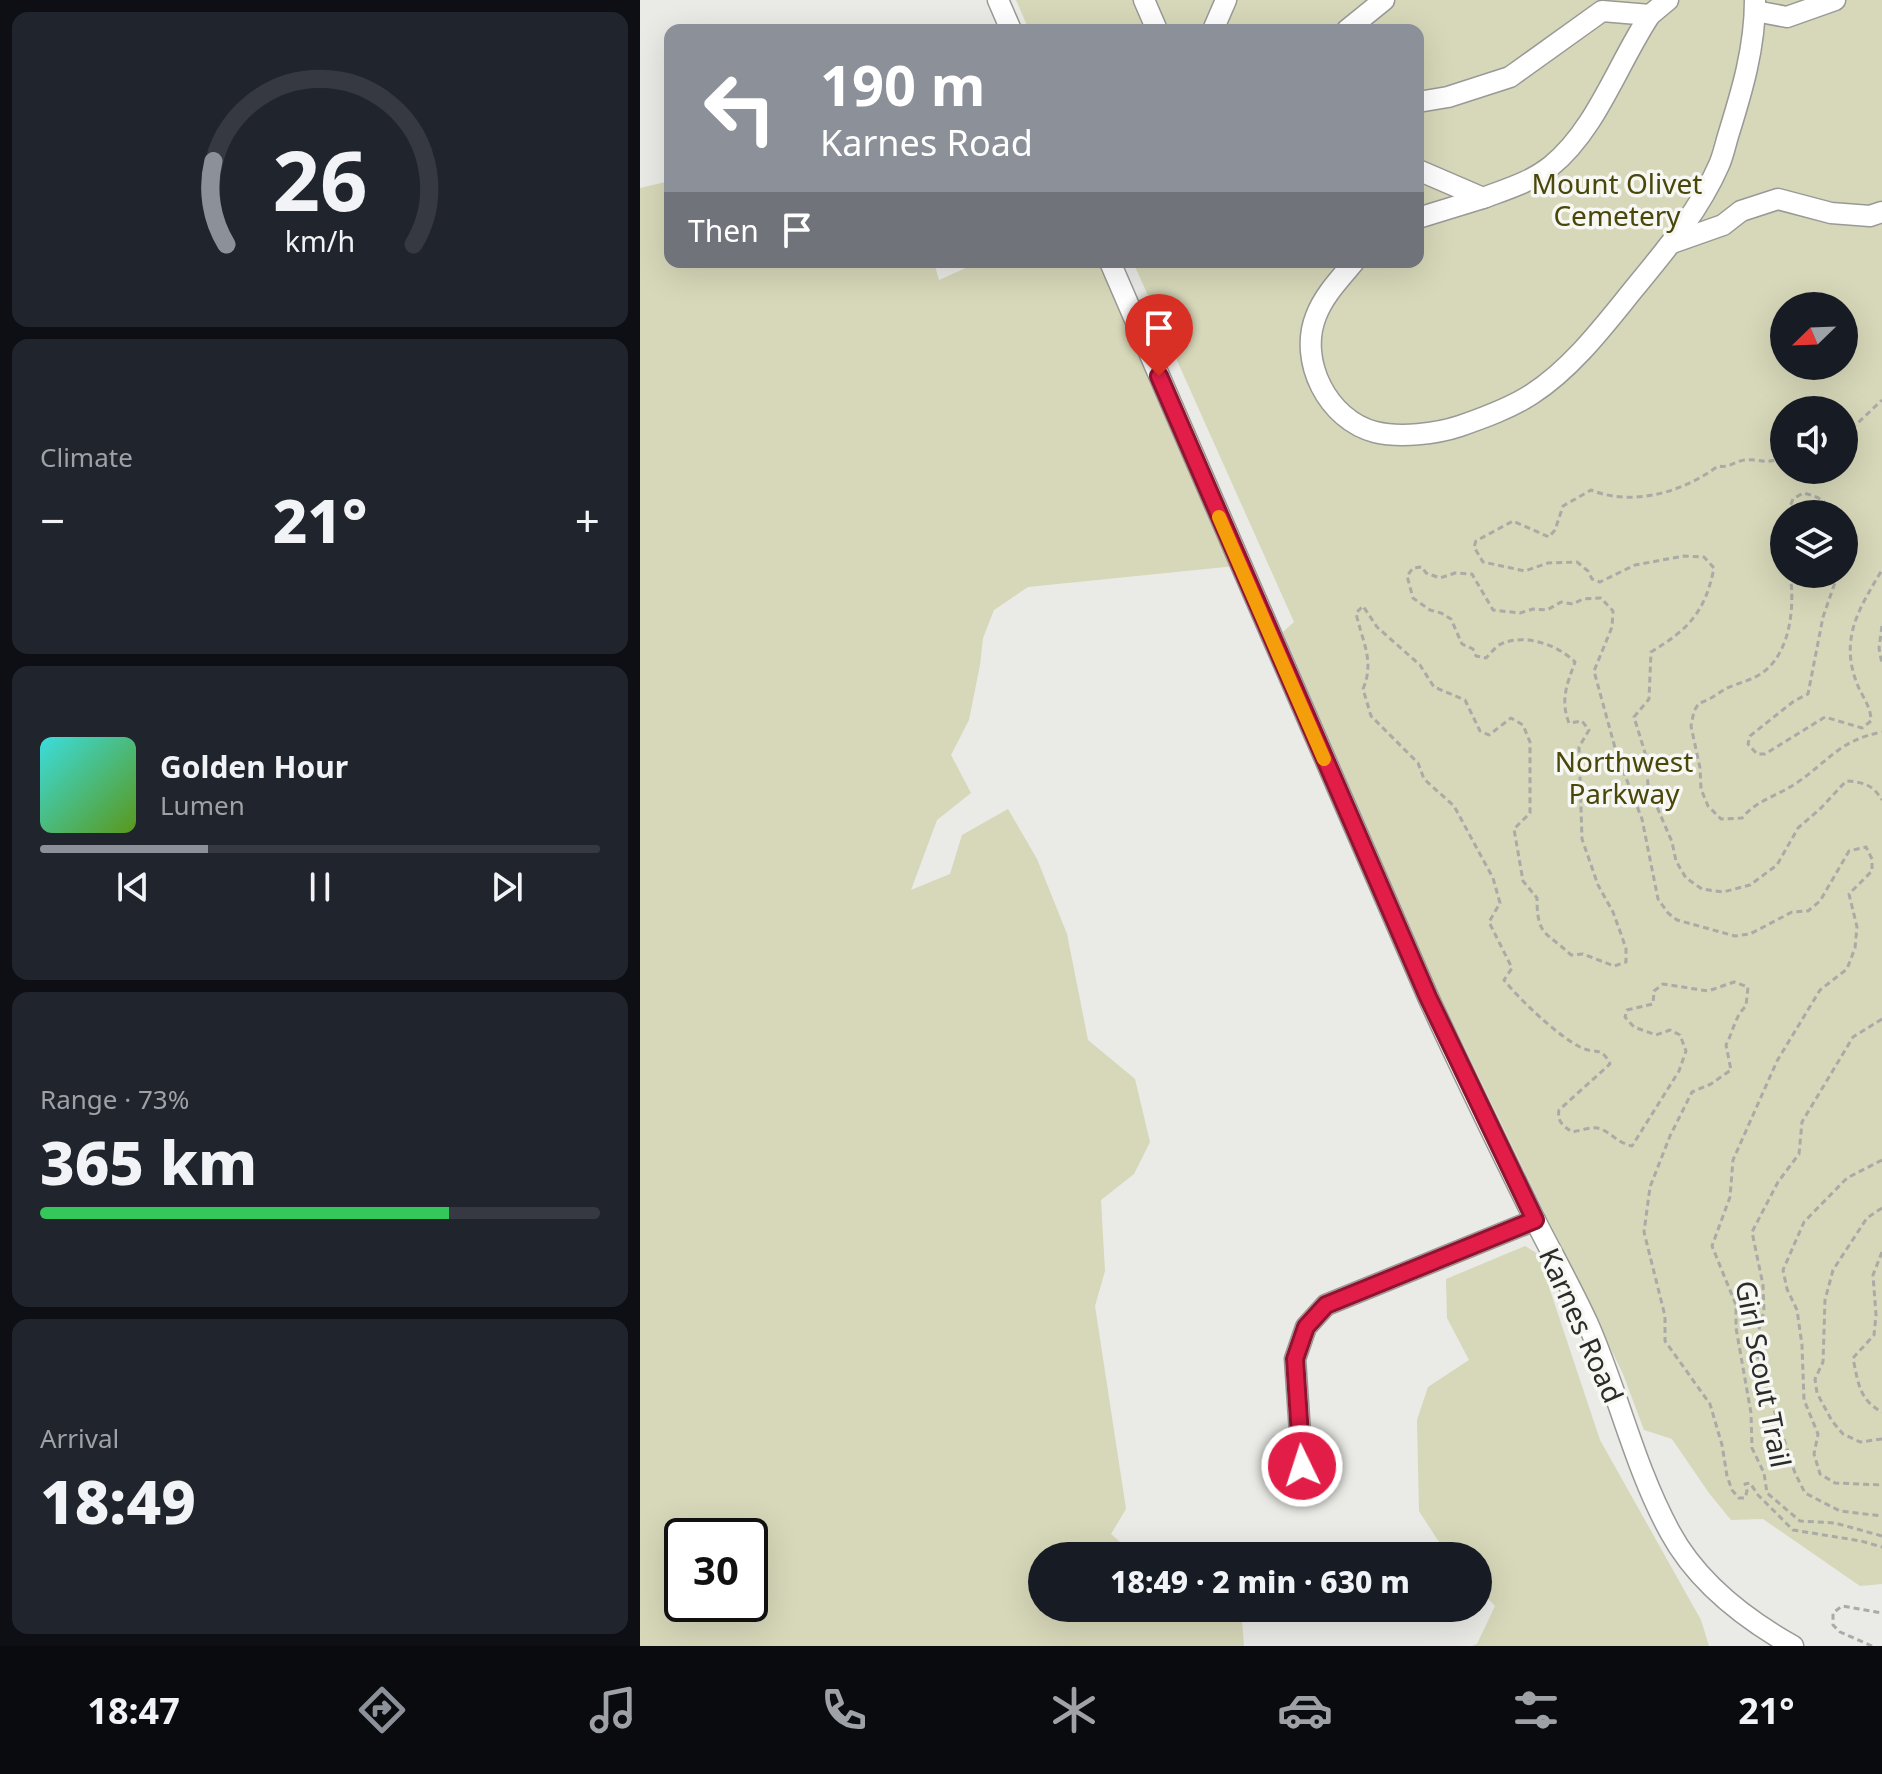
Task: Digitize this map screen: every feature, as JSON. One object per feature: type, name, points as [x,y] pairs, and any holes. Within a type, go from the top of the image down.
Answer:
[{"type":"street","points":[[998,0],[1008,24]]},
{"type":"street","points":[[1144,0],[1154,24]]},
{"type":"street","points":[[1216,24],[1226,0]]},
{"type":"street","points":[[1354,24],[1384,0]]},
{"type":"street","points":[[1424,216],[1520,185],[1552,165],[1594,113],[1650,15],[1668,0]]},
{"type":"street","points":[[1349,268],[1315,318],[1311,360],[1322,390],[1335,405],[1364,428],[1378,433],[1428,432],[1458,427],[1533,393],[1595,337],[1672,243],[1719,164],[1743,91],[1752,46],[1755,6],[1787,17],[1835,0]]},
{"type":"street","points":[[1424,101],[1448,97],[1510,77],[1602,11],[1650,15]]},
{"type":"street","points":[[1424,173],[1483,198]]},
{"type":"street","points":[[1672,243],[1723,225],[1741,211],[1778,199],[1831,213],[1870,216],[1882,212]]},
{"type":"street","name":"Karnes Road","points":[[1113,268],[1428,997],[1588,1324],[1646,1481],[1671,1534],[1696,1568],[1727,1600],[1761,1627],[1793,1646]]},
{"type":"street","points":[[1304,1492],[1295,1359],[1306,1327],[1326,1305],[1535,1220]]},
{"type":"path","points":[[1858,423],[1882,400]]},
{"type":"path","points":[[1770,462],[1746,460],[1725,467],[1718,466],[1655,496],[1625,498],[1591,490],[1563,506],[1555,530],[1549,537],[1513,521],[1476,541],[1474,547],[1483,562],[1525,571],[1548,563],[1577,562],[1592,579],[1600,582],[1635,565],[1684,556],[1704,557],[1714,568],[1701,610],[1683,631],[1651,652],[1649,699],[1634,717],[1646,756],[1648,786],[1672,842],[1676,861],[1686,878],[1702,889],[1723,892],[1750,885],[1777,865],[1798,828],[1846,781],[1861,782],[1874,788],[1882,800]]},
{"type":"path","points":[[1793,500],[1803,493],[1822,500]]},
{"type":"path","name":"Girl Scout Trail","points":[[1882,1536],[1835,1523],[1800,1521],[1767,1493],[1764,1473],[1752,1448],[1751,1413],[1736,1328],[1736,1305],[1712,1246],[1730,1197],[1733,1160],[1777,1061],[1820,990],[1847,969],[1855,948],[1857,927],[1849,894],[1872,871],[1872,859],[1866,847],[1849,851],[1820,901],[1808,911],[1792,912],[1750,934],[1735,936],[1677,920],[1658,899],[1642,819],[1617,755],[1594,671],[1612,627],[1613,611],[1601,598],[1583,599],[1573,604],[1561,602],[1547,610],[1533,609],[1520,613],[1493,610],[1472,574],[1455,573],[1440,578],[1426,573],[1422,567],[1413,568],[1407,576],[1413,598],[1451,619],[1462,644],[1473,649],[1476,656],[1486,658],[1500,644],[1525,641],[1564,651],[1575,662],[1563,708],[1569,723],[1582,721],[1589,730],[1579,747],[1582,839],[1626,949],[1626,962],[1614,966],[1583,954],[1571,955],[1542,932],[1537,918],[1537,898],[1523,881],[1514,829],[1530,813],[1530,742],[1523,725],[1511,718],[1489,735],[1480,731],[1465,700],[1434,687],[1420,665],[1377,627],[1363,606],[1356,613],[1368,654],[1369,674],[1363,689],[1371,716],[1418,763],[1424,779],[1454,806],[1493,878],[1500,903],[1489,922],[1512,968],[1504,980],[1524,1004],[1575,1045],[1605,1054],[1610,1064],[1559,1110],[1558,1118],[1562,1126],[1572,1132],[1596,1128],[1612,1135],[1619,1143],[1632,1146],[1679,1071],[1686,1051],[1680,1035],[1670,1030],[1656,1035],[1634,1027],[1625,1017],[1627,1010],[1653,1004],[1654,991],[1663,984],[1708,991],[1734,982],[1748,987],[1746,1006],[1738,1013],[1734,1031],[1726,1045],[1731,1070],[1692,1092],[1650,1187],[1644,1232],[1665,1316],[1665,1341],[1710,1404],[1732,1490],[1739,1498],[1745,1498],[1745,1484],[1750,1483],[1793,1530],[1882,1547]]},
{"type":"path","points":[[1833,588],[1823,617],[1808,694],[1794,701],[1750,736],[1748,744],[1757,754],[1765,754],[1825,717],[1862,728],[1871,721],[1868,702],[1855,678],[1850,644],[1856,615],[1882,570]]},
{"type":"path","points":[[1792,588],[1792,619],[1776,657],[1764,672],[1699,703],[1694,711],[1691,726],[1701,789],[1708,806],[1721,819],[1742,818],[1752,805],[1795,784],[1850,742],[1882,732]]},
{"type":"path","points":[[1882,626],[1879,648],[1882,664]]},
{"type":"path","name":"Girl Scout Trail","points":[[1882,1019],[1853,1037],[1802,1122],[1799,1154],[1778,1182],[1752,1232],[1763,1285],[1764,1311],[1758,1333],[1758,1361],[1795,1473],[1805,1493],[1840,1511],[1882,1516]]},
{"type":"path","name":"Girl Scout Trail","points":[[1882,1160],[1847,1178],[1804,1222],[1783,1270],[1787,1289],[1797,1310],[1804,1400],[1818,1434],[1814,1454],[1820,1474],[1835,1483],[1882,1485]]},
{"type":"path","name":"Girl Scout Trail","points":[[1882,1208],[1867,1218],[1833,1270],[1825,1300],[1823,1362],[1815,1379],[1817,1393],[1843,1434],[1860,1442],[1882,1439]]},
{"type":"path","points":[[1882,1252],[1873,1275],[1874,1335],[1853,1358],[1859,1385],[1869,1405],[1882,1412]]},
{"type":"path","points":[[1872,1646],[1840,1632],[1833,1625],[1833,1613],[1842,1606],[1882,1613]]},
{"type":"green space","name":"Northwest Parkway","points":[[1016,0],[1882,0],[1882,1584],[1860,1586],[1763,1519],[1731,1520],[1672,1439],[1644,1430],[1623,1374],[1435,987],[1283,632],[1294,622],[1136,268],[1424,268],[1424,24],[1026,24]]},
{"type":"green space","points":[[664,182],[664,268],[936,268],[939,280],[966,268],[1109,268],[1235,566],[1028,587],[994,610],[983,638],[969,720],[951,755],[971,793],[937,820],[911,890],[950,874],[962,835],[1008,809],[1037,859],[1067,934],[1088,1040],[1135,1079],[1150,1142],[1134,1174],[1101,1200],[1105,1271],[1095,1306],[1126,1509],[1111,1534],[1120,1542],[1028,1542],[1028,1622],[1242,1622],[1244,1646],[640,1646],[640,188]]},
{"type":"green space","points":[[1525,1246],[1538,1254],[1600,1440],[1701,1620],[1709,1646],[1472,1646],[1477,1644],[1487,1622],[1492,1622],[1495,1606],[1492,1603],[1492,1542],[1439,1542],[1419,1511],[1417,1420],[1428,1387],[1469,1360],[1447,1318],[1446,1279]]},
{"type":"slow traffic","points":[[1219,517],[1324,759]]},
{"type":"route","points":[[1159,376],[1428,997],[1535,1220],[1326,1305],[1306,1327],[1295,1359],[1302,1466]]},
{"type":"park label","name":"Mount Olivet Cemetery","points":[[1617,199]]}]
